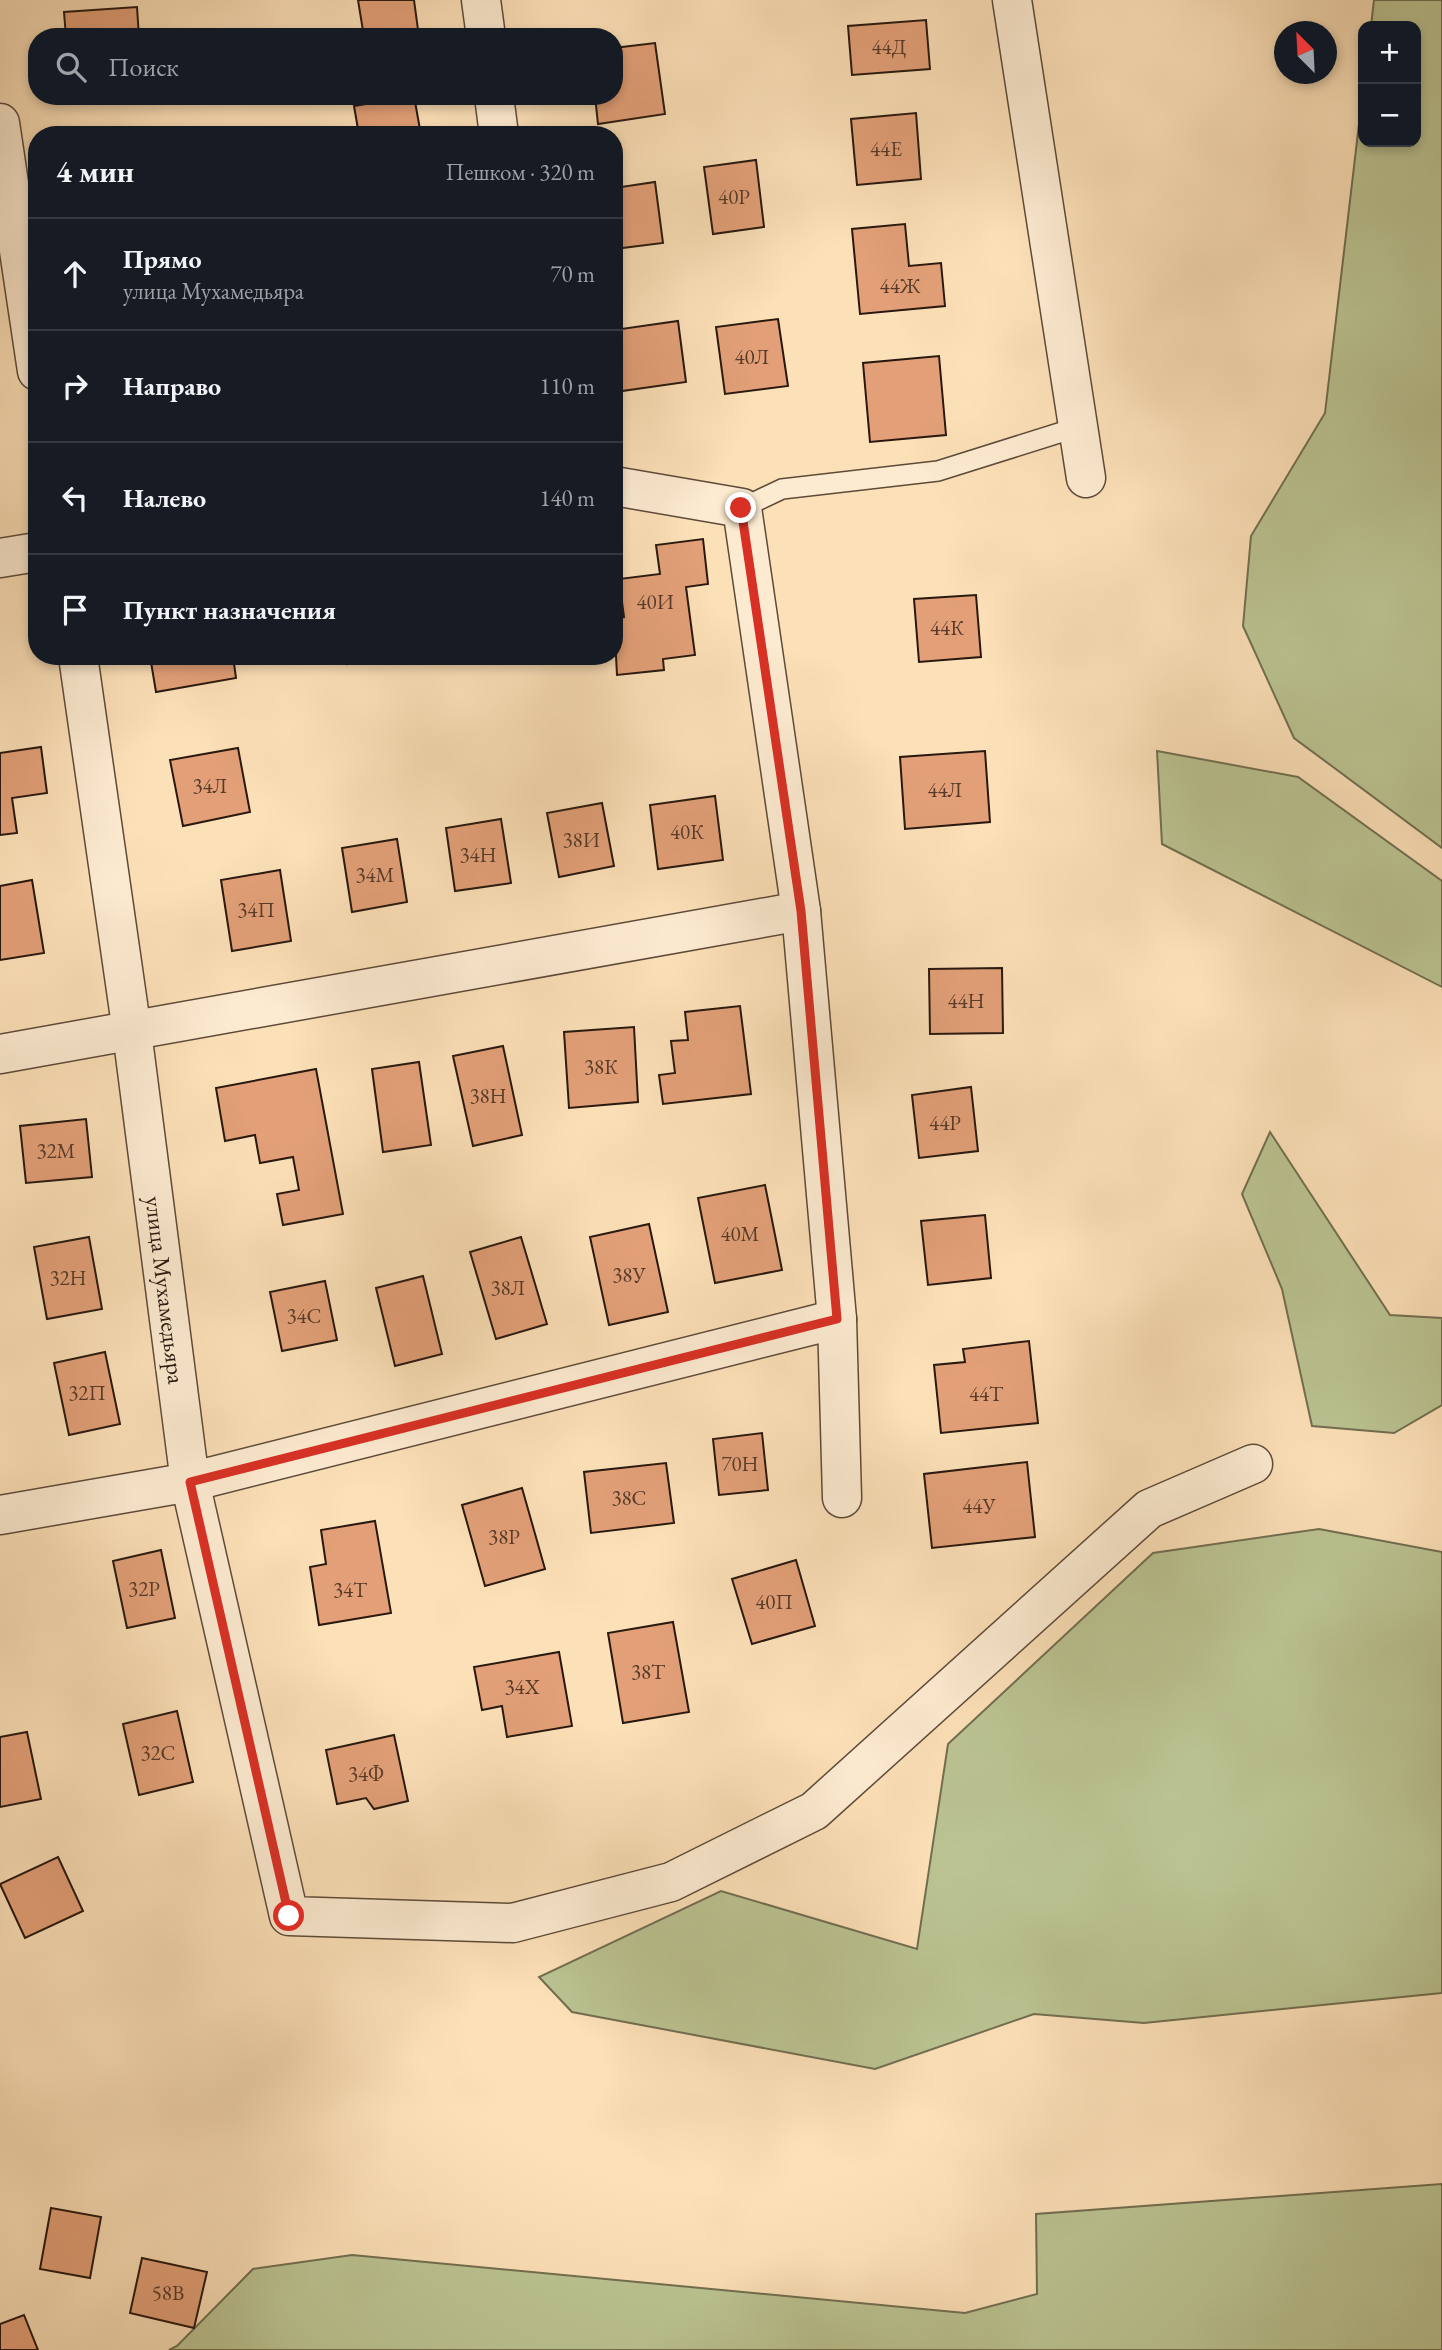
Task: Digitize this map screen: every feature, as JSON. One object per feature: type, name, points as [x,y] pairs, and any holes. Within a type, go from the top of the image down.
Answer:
[{"type":"street","points":[[481,0],[485,28]]},
{"type":"street","points":[[1012,0],[1086,478]]},
{"type":"street","points":[[495,105],[498,126]]},
{"type":"street","points":[[0,123],[28,311]]},
{"type":"street","points":[[623,488],[741,508],[801,911],[837,1319],[842,1498]]},
{"type":"street","points":[[0,558],[28,553]]},
{"type":"street","name":"улица Мухамедьяра","points":[[79,665],[132,1031],[190,1482],[289,1916],[513,1923],[671,1882],[814,1811],[1149,1509],[1253,1464]]},
{"type":"street","points":[[0,1054],[801,911]]},
{"type":"street","points":[[0,1515],[190,1482],[837,1319]]},
{"type":"lane","points":[[741,508],[782,489],[938,471],[1078,427]]},
{"type":"green space","points":[[1374,0],[1442,0],[1442,848],[1294,738],[1243,626],[1251,536],[1325,413],[1358,132],[1358,147],[1421,147],[1421,21],[1372,21]]},
{"type":"green space","points":[[1157,751],[1298,777],[1442,881],[1442,987],[1162,844]]},
{"type":"green space","points":[[1270,1132],[1390,1315],[1442,1318],[1442,1405],[1394,1433],[1312,1426],[1282,1289],[1242,1194]]},
{"type":"green space","points":[[1319,1529],[1442,1552],[1442,1993],[1144,2023],[1034,2014],[875,2069],[572,2012],[539,1977],[721,1891],[917,1949],[948,1744],[1153,1553]]},
{"type":"green space","points":[[1442,2184],[1442,2350],[169,2350],[177,2346],[253,2269],[352,2255],[965,2313],[1037,2294],[1036,2214]]},
{"type":"building","points":[[358,0],[414,0],[418,28],[363,28]]},
{"type":"building","points":[[137,7],[138,28],[65,28],[64,12]]},
{"type":"building","points":[[926,20],[930,69],[852,75],[848,26]]},
{"type":"building","points":[[655,43],[665,114],[598,124],[596,105],[623,105],[623,47]]},
{"type":"building","points":[[416,105],[419,126],[357,126],[354,106]]},
{"type":"building","points":[[916,113],[921,179],[857,185],[851,119]]},
{"type":"building","points":[[756,160],[764,227],[713,234],[704,167]]},
{"type":"building","points":[[655,182],[663,243],[623,248],[623,187]]},
{"type":"building","points":[[905,224],[909,266],[941,263],[945,306],[860,314],[852,229]]},
{"type":"building","points":[[778,319],[788,386],[725,394],[716,327]]},
{"type":"building","points":[[678,321],[686,382],[623,391],[623,329]]},
{"type":"building","points":[[939,356],[946,435],[870,442],[863,363]]},
{"type":"building","points":[[703,539],[708,584],[686,587],[695,655],[663,659],[664,670],[617,675],[616,665],[623,665],[623,579],[660,574],[656,545]]},
{"type":"building","points":[[976,595],[981,657],[919,662],[914,599]]},
{"type":"building","points":[[152,665],[234,665],[236,678],[156,692]]},
{"type":"building","points":[[41,747],[47,793],[12,798],[17,833],[0,835],[0,753]]},
{"type":"building","points":[[238,748],[250,812],[183,826],[170,760]]},
{"type":"building","points":[[985,751],[990,822],[905,829],[900,757]]},
{"type":"building","points":[[715,796],[723,860],[658,869],[650,805]]},
{"type":"building","points":[[602,803],[614,866],[559,877],[547,813]]},
{"type":"building","points":[[501,819],[511,883],[455,891],[446,828]]},
{"type":"building","points":[[397,839],[407,902],[352,912],[342,848]]},
{"type":"building","points":[[280,870],[291,941],[232,951],[221,880]]},
{"type":"building","points":[[32,880],[44,953],[0,960],[0,886]]},
{"type":"building","points":[[1002,968],[1003,1033],[930,1034],[929,969]]},
{"type":"building","points":[[740,1006],[751,1094],[663,1104],[659,1075],[675,1073],[671,1041],[688,1040],[685,1012]]},
{"type":"building","points":[[634,1027],[638,1102],[569,1108],[564,1032]]},
{"type":"building","points":[[503,1046],[522,1135],[473,1146],[453,1056]]},
{"type":"building","points":[[419,1062],[431,1145],[383,1152],[372,1069]]},
{"type":"building","points":[[316,1069],[343,1214],[283,1225],[277,1194],[299,1190],[293,1157],[260,1163],[255,1135],[225,1141],[216,1088]]},
{"type":"building","points":[[971,1087],[978,1151],[919,1158],[912,1095]]},
{"type":"building","points":[[86,1119],[92,1177],[26,1183],[20,1126]]},
{"type":"building","points":[[765,1185],[782,1270],[715,1283],[698,1198]]},
{"type":"building","points":[[985,1215],[991,1278],[928,1285],[921,1221]]},
{"type":"building","points":[[649,1224],[668,1312],[609,1325],[590,1237]]},
{"type":"building","points":[[89,1237],[102,1309],[47,1319],[34,1247]]},
{"type":"building","points":[[521,1237],[547,1324],[496,1339],[470,1252]]},
{"type":"building","points":[[423,1276],[442,1354],[395,1366],[376,1288]]},
{"type":"building","points":[[325,1281],[337,1340],[282,1351],[270,1292]]},
{"type":"building","points":[[1029,1341],[1038,1423],[941,1433],[934,1365],[965,1362],[963,1349]]},
{"type":"building","points":[[105,1352],[120,1424],[69,1435],[54,1363]]},
{"type":"building","points":[[762,1433],[768,1490],[719,1495],[713,1439]]},
{"type":"building","points":[[1027,1462],[1035,1537],[932,1548],[924,1474]]},
{"type":"building","points":[[666,1463],[674,1523],[591,1533],[584,1472]]},
{"type":"building","points":[[522,1488],[545,1569],[485,1586],[462,1505]]},
{"type":"building","points":[[375,1521],[391,1613],[319,1625],[310,1567],[326,1564],[321,1530]]},
{"type":"building","points":[[161,1550],[175,1618],[127,1628],[113,1561]]},
{"type":"building","points":[[796,1560],[815,1626],[752,1644],[732,1579]]},
{"type":"building","points":[[673,1622],[689,1712],[623,1723],[608,1633]]},
{"type":"building","points":[[559,1652],[572,1726],[507,1737],[502,1706],[482,1710],[474,1667]]},
{"type":"building","points":[[177,1711],[193,1782],[139,1795],[123,1724]]},
{"type":"building","points":[[27,1732],[41,1799],[0,1807],[0,1737]]},
{"type":"building","points":[[394,1735],[408,1801],[374,1809],[366,1798],[337,1804],[326,1750]]},
{"type":"building","points":[[58,1857],[83,1911],[25,1938],[0,1884]]},
{"type":"building","points":[[51,2208],[101,2217],[90,2278],[40,2269]]},
{"type":"building","points":[[142,2258],[207,2272],[194,2328],[130,2313]]},
{"type":"building","points":[[24,2315],[38,2350],[0,2350],[0,2324]]},
{"type":"route","points":[[289,1916],[190,1482],[837,1319],[801,911],[741,508]]}]
